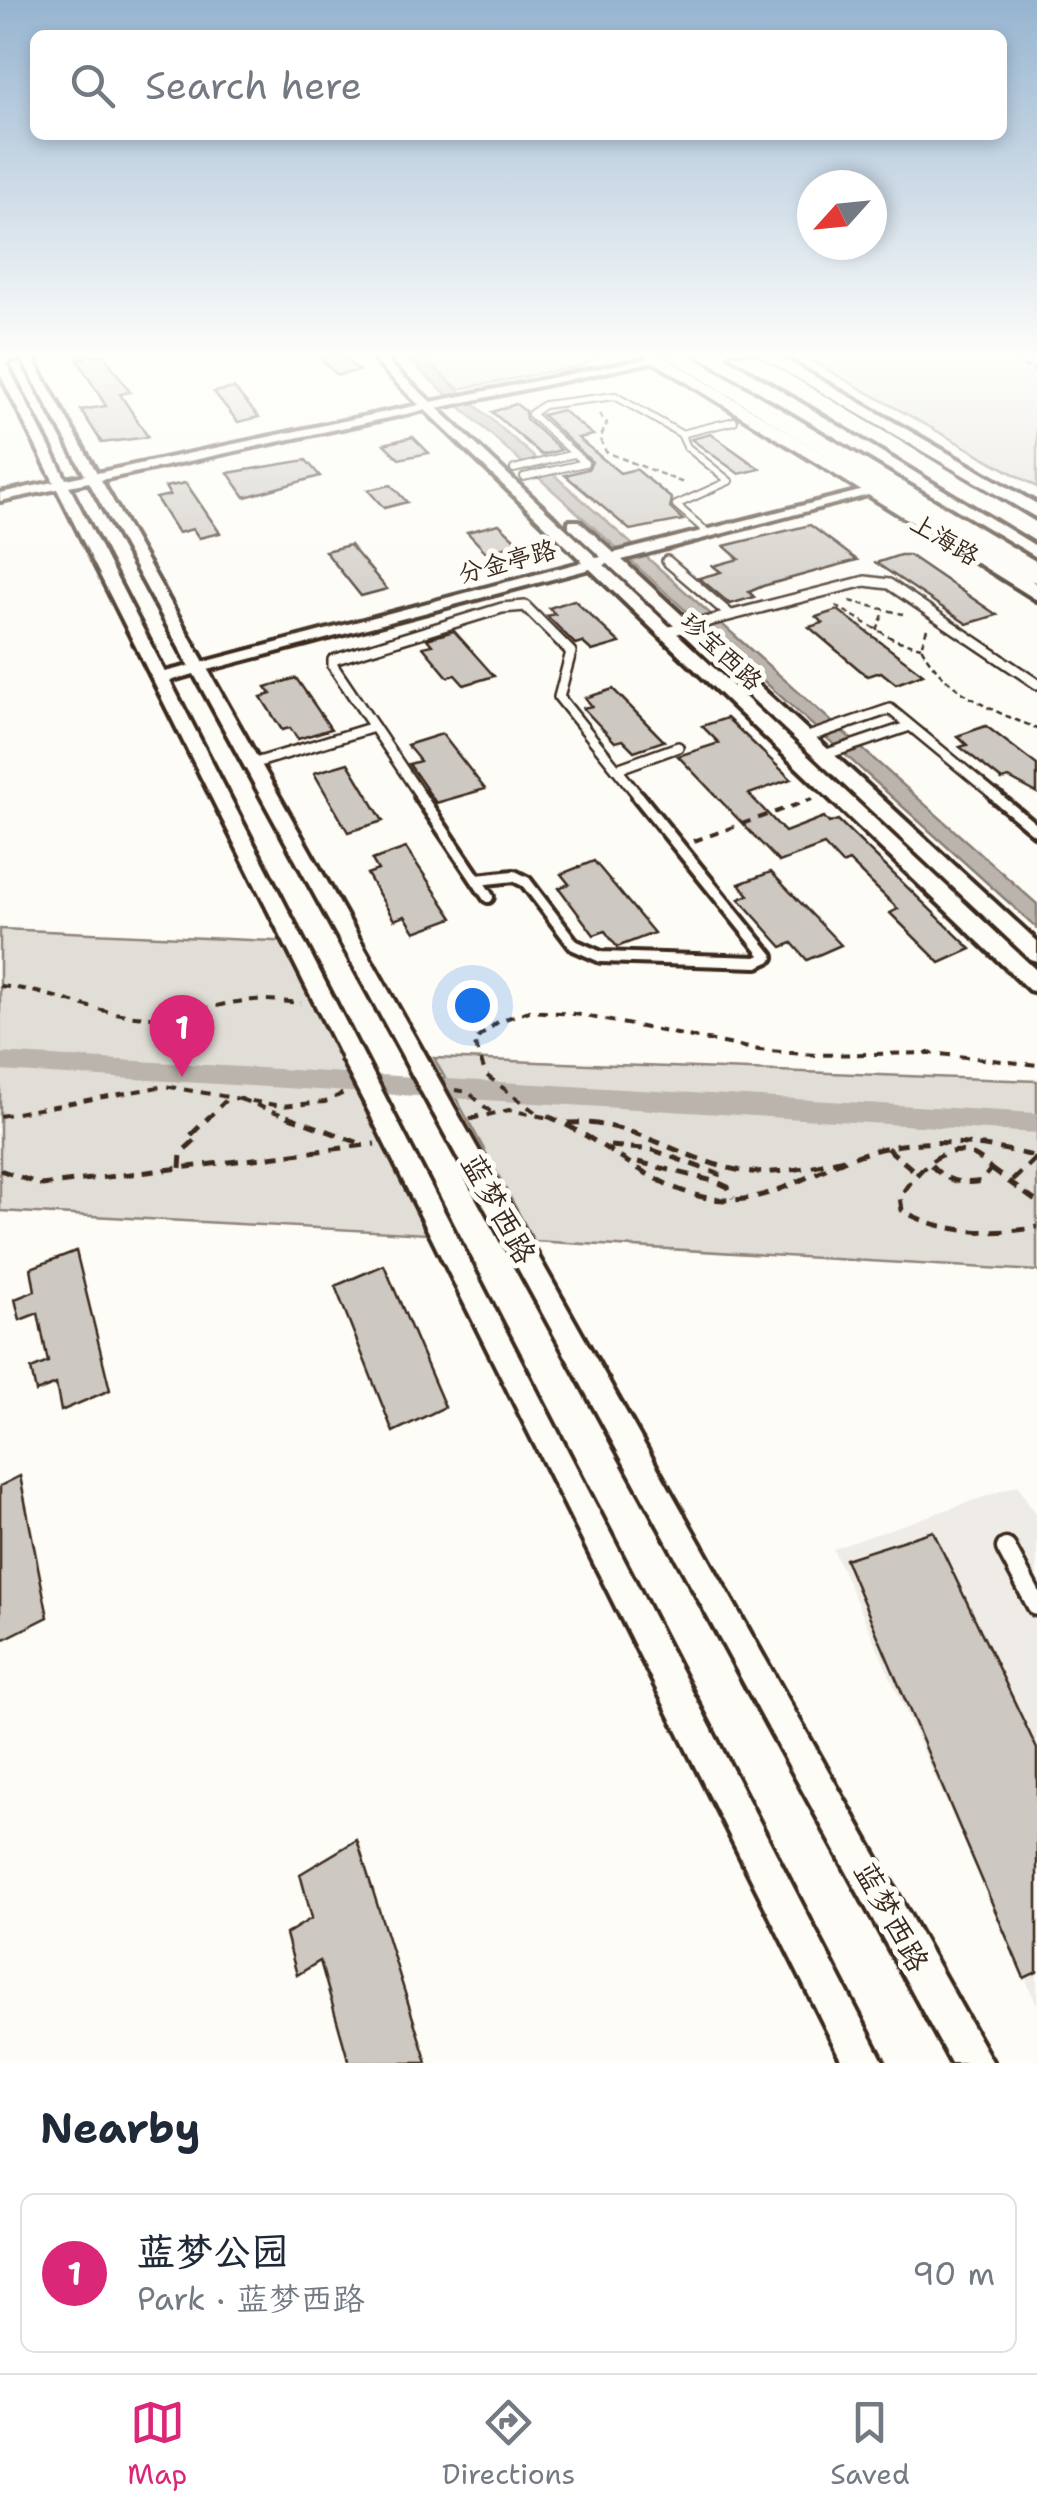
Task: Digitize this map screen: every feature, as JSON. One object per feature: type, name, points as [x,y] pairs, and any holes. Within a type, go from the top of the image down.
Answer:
[{"type":"highway","name":"上海路","points":[[826,451],[1034,579]]},
{"type":"highway","points":[[828,451],[1034,579]]},
{"type":"highway","name":"上海路","points":[[881,451],[1037,544]]},
{"type":"highway","points":[[907,451],[1037,530]]},
{"type":"highway","points":[[920,451],[1037,530]]},
{"type":"main road","name":"上海路","points":[[809,451],[867,491],[1034,579]]},
{"type":"main road","points":[[929,451],[1037,512]]},
{"type":"street","name":"蓝梦西路","points":[[46,451],[352,1054],[382,1133],[864,2063]]},
{"type":"street","name":"蓝梦西路","points":[[78,451],[414,1056],[447,1107],[973,2063]]},
{"type":"street","points":[[0,497],[219,451]]},
{"type":"street","name":"珍宝西路","points":[[482,451],[594,564],[1037,984]]},
{"type":"street","name":"珍宝西路","points":[[492,451],[1037,953]]},
{"type":"street","name":"分金亭路","points":[[160,678],[867,491]]},
{"type":"lane","points":[[519,473],[584,463],[571,451]]},
{"type":"lane","points":[[692,451],[729,481],[722,488],[678,500],[676,505],[708,534]]},
{"type":"lane","points":[[519,473],[574,454]]},
{"type":"lane","points":[[667,561],[729,614]]},
{"type":"lane","points":[[666,632],[877,581],[900,590],[1037,684]]},
{"type":"lane","points":[[458,600],[480,614]]},
{"type":"lane","points":[[458,600],[464,619]]},
{"type":"lane","points":[[477,880],[514,876],[526,882],[574,945],[602,957],[757,962],[768,957],[559,697],[559,685],[572,661],[571,652],[524,606],[480,614],[333,660],[333,666],[488,897]]},
{"type":"lane","points":[[805,738],[890,710],[1037,831]]},
{"type":"lane","points":[[824,755],[910,726]]},
{"type":"lane","points":[[252,764],[374,727]]},
{"type":"lane","points":[[617,768],[678,747]]},
{"type":"lane","points":[[1006,1548],[1037,1606]]},
{"type":"path","points":[[606,451],[704,492]]},
{"type":"path","points":[[825,592],[884,612],[938,616]]},
{"type":"path","points":[[825,592],[836,605],[877,630],[921,648],[932,666],[989,708],[1037,728]]},
{"type":"path","points":[[877,630],[884,612]]},
{"type":"path","points":[[921,648],[925,630],[938,616]]},
{"type":"path","points":[[680,846],[834,791]]},
{"type":"path","points":[[0,986],[29,988],[90,1010],[118,1014],[176,1016],[269,1000],[330,1011]]},
{"type":"path","points":[[542,1116],[491,1081],[478,1064],[474,1041],[500,1021],[529,1011],[575,1014],[796,1054],[930,1053],[1037,1065]]},
{"type":"path","points":[[0,1116],[164,1086],[309,1108],[324,1105],[358,1084]]},
{"type":"path","points":[[447,1107],[468,1092],[492,1113]]},
{"type":"path","points":[[180,1168],[181,1153],[195,1140],[190,1136],[231,1095],[382,1133]]},
{"type":"path","points":[[447,1107],[492,1113],[519,1110],[542,1116],[610,1146],[685,1191],[706,1198],[734,1199],[780,1190],[853,1157]]},
{"type":"path","points":[[563,1124],[599,1124],[658,1137],[726,1167],[758,1173],[888,1148],[964,1143],[1036,1157]]},
{"type":"path","points":[[0,1170],[42,1185],[180,1168],[382,1133]]},
{"type":"path","points":[[610,1146],[653,1150],[721,1175]]},
{"type":"path","points":[[888,1148],[918,1174]]},
{"type":"path","points":[[1037,1202],[976,1155],[960,1150],[935,1155],[899,1203],[910,1218],[964,1228],[1037,1228]]},
{"type":"path","points":[[1012,1181],[1036,1157]]},
{"type":"path","points":[[634,1161],[717,1182],[728,1187],[734,1199]]},
{"type":"path","points":[[931,1165],[946,1180],[959,1183],[982,1181],[990,1176],[991,1169]]},
{"type":"path","points":[[717,1182],[726,1167]]},
{"type":"shaded area","points":[[510,451],[527,451],[1037,904],[1037,928]]},
{"type":"shaded area","points":[[973,451],[1037,451],[1037,487]]},
{"type":"shaded area","points":[[0,929],[297,942],[445,1235],[0,1211]]},
{"type":"shaded area","points":[[434,1058],[1037,1081],[1037,1271],[534,1241]]},
{"type":"shaded area","points":[[1018,1485],[1037,1518],[1037,2005],[833,1549]]},
{"type":"building","points":[[391,451],[429,453],[399,459]]},
{"type":"building","points":[[581,451],[594,451],[620,473],[636,469],[672,499],[670,508],[683,520],[630,530],[565,475],[588,469],[592,462]]},
{"type":"building","points":[[708,451],[735,451],[760,469],[739,474]]},
{"type":"building","points":[[306,460],[320,476],[245,497],[228,473]]},
{"type":"building","points":[[186,483],[220,533],[199,538],[193,529],[178,533],[156,498],[170,495],[165,487]]},
{"type":"building","points":[[391,485],[407,502],[384,508],[368,490]]},
{"type":"building","points":[[499,524],[519,543],[486,552],[467,532]]},
{"type":"building","points":[[810,525],[857,560],[763,586],[749,592],[754,597],[730,604],[699,578],[721,572],[713,566],[739,559],[724,546]]},
{"type":"building","points":[[350,545],[387,589],[361,596],[325,551]]},
{"type":"building","points":[[909,555],[997,615],[967,624],[876,563]]},
{"type":"building","points":[[574,600],[620,643],[592,651],[582,642],[575,644],[547,616],[555,614],[549,608]]},
{"type":"building","points":[[838,610],[923,674],[896,684],[881,672],[867,676],[809,627],[823,623],[816,617]]},
{"type":"building","points":[[454,631],[494,676],[464,685],[455,675],[448,677],[423,647],[432,645],[427,639]]},
{"type":"building","points":[[296,678],[331,729],[298,739],[290,728],[282,730],[261,697],[271,694],[266,687]]},
{"type":"building","points":[[613,689],[664,741],[634,751],[623,740],[615,742],[583,708],[592,706],[585,698]]},
{"type":"building","points":[[727,718],[791,779],[749,794],[785,832],[824,817],[829,823],[838,820],[971,949],[940,963],[890,913],[898,909],[849,861],[842,864],[824,845],[779,862],[678,756],[719,743],[702,726]]},
{"type":"building","points":[[986,726],[1037,765],[1037,793],[1009,778],[1002,780],[960,747],[967,745],[957,736]]},
{"type":"building","points":[[442,734],[485,789],[436,803],[409,764],[420,761],[407,745]]},
{"type":"building","points":[[348,763],[383,821],[348,832],[314,773]]},
{"type":"building","points":[[406,848],[453,918],[415,932],[405,916],[394,920],[367,874],[378,870],[372,860]]},
{"type":"building","points":[[594,861],[654,933],[617,947],[605,931],[594,935],[559,888],[569,884],[561,874]]},
{"type":"building","points":[[771,872],[841,945],[807,960],[792,943],[782,947],[739,899],[749,895],[739,884]]},
{"type":"building","points":[[76,1251],[110,1390],[61,1411],[56,1384],[36,1392],[31,1369],[48,1362],[38,1313],[20,1320],[15,1299],[35,1291],[31,1268]]},
{"type":"building","points":[[384,1265],[445,1407],[393,1432],[335,1286]]},
{"type":"building","points":[[20,1476],[48,1617],[0,1641],[0,1486]]},
{"type":"building","points":[[933,1531],[1037,1749],[1037,1972],[1024,1978],[845,1559]]},
{"type":"building","points":[[357,1840],[427,2063],[349,2063],[320,1961],[297,1975],[286,1934],[312,1918],[300,1874]]},
{"type":"waterway","points":[[0,1062],[1037,1123]]},
{"type":"place","name":"蓝梦公园","points":[[182,1077]]}]
